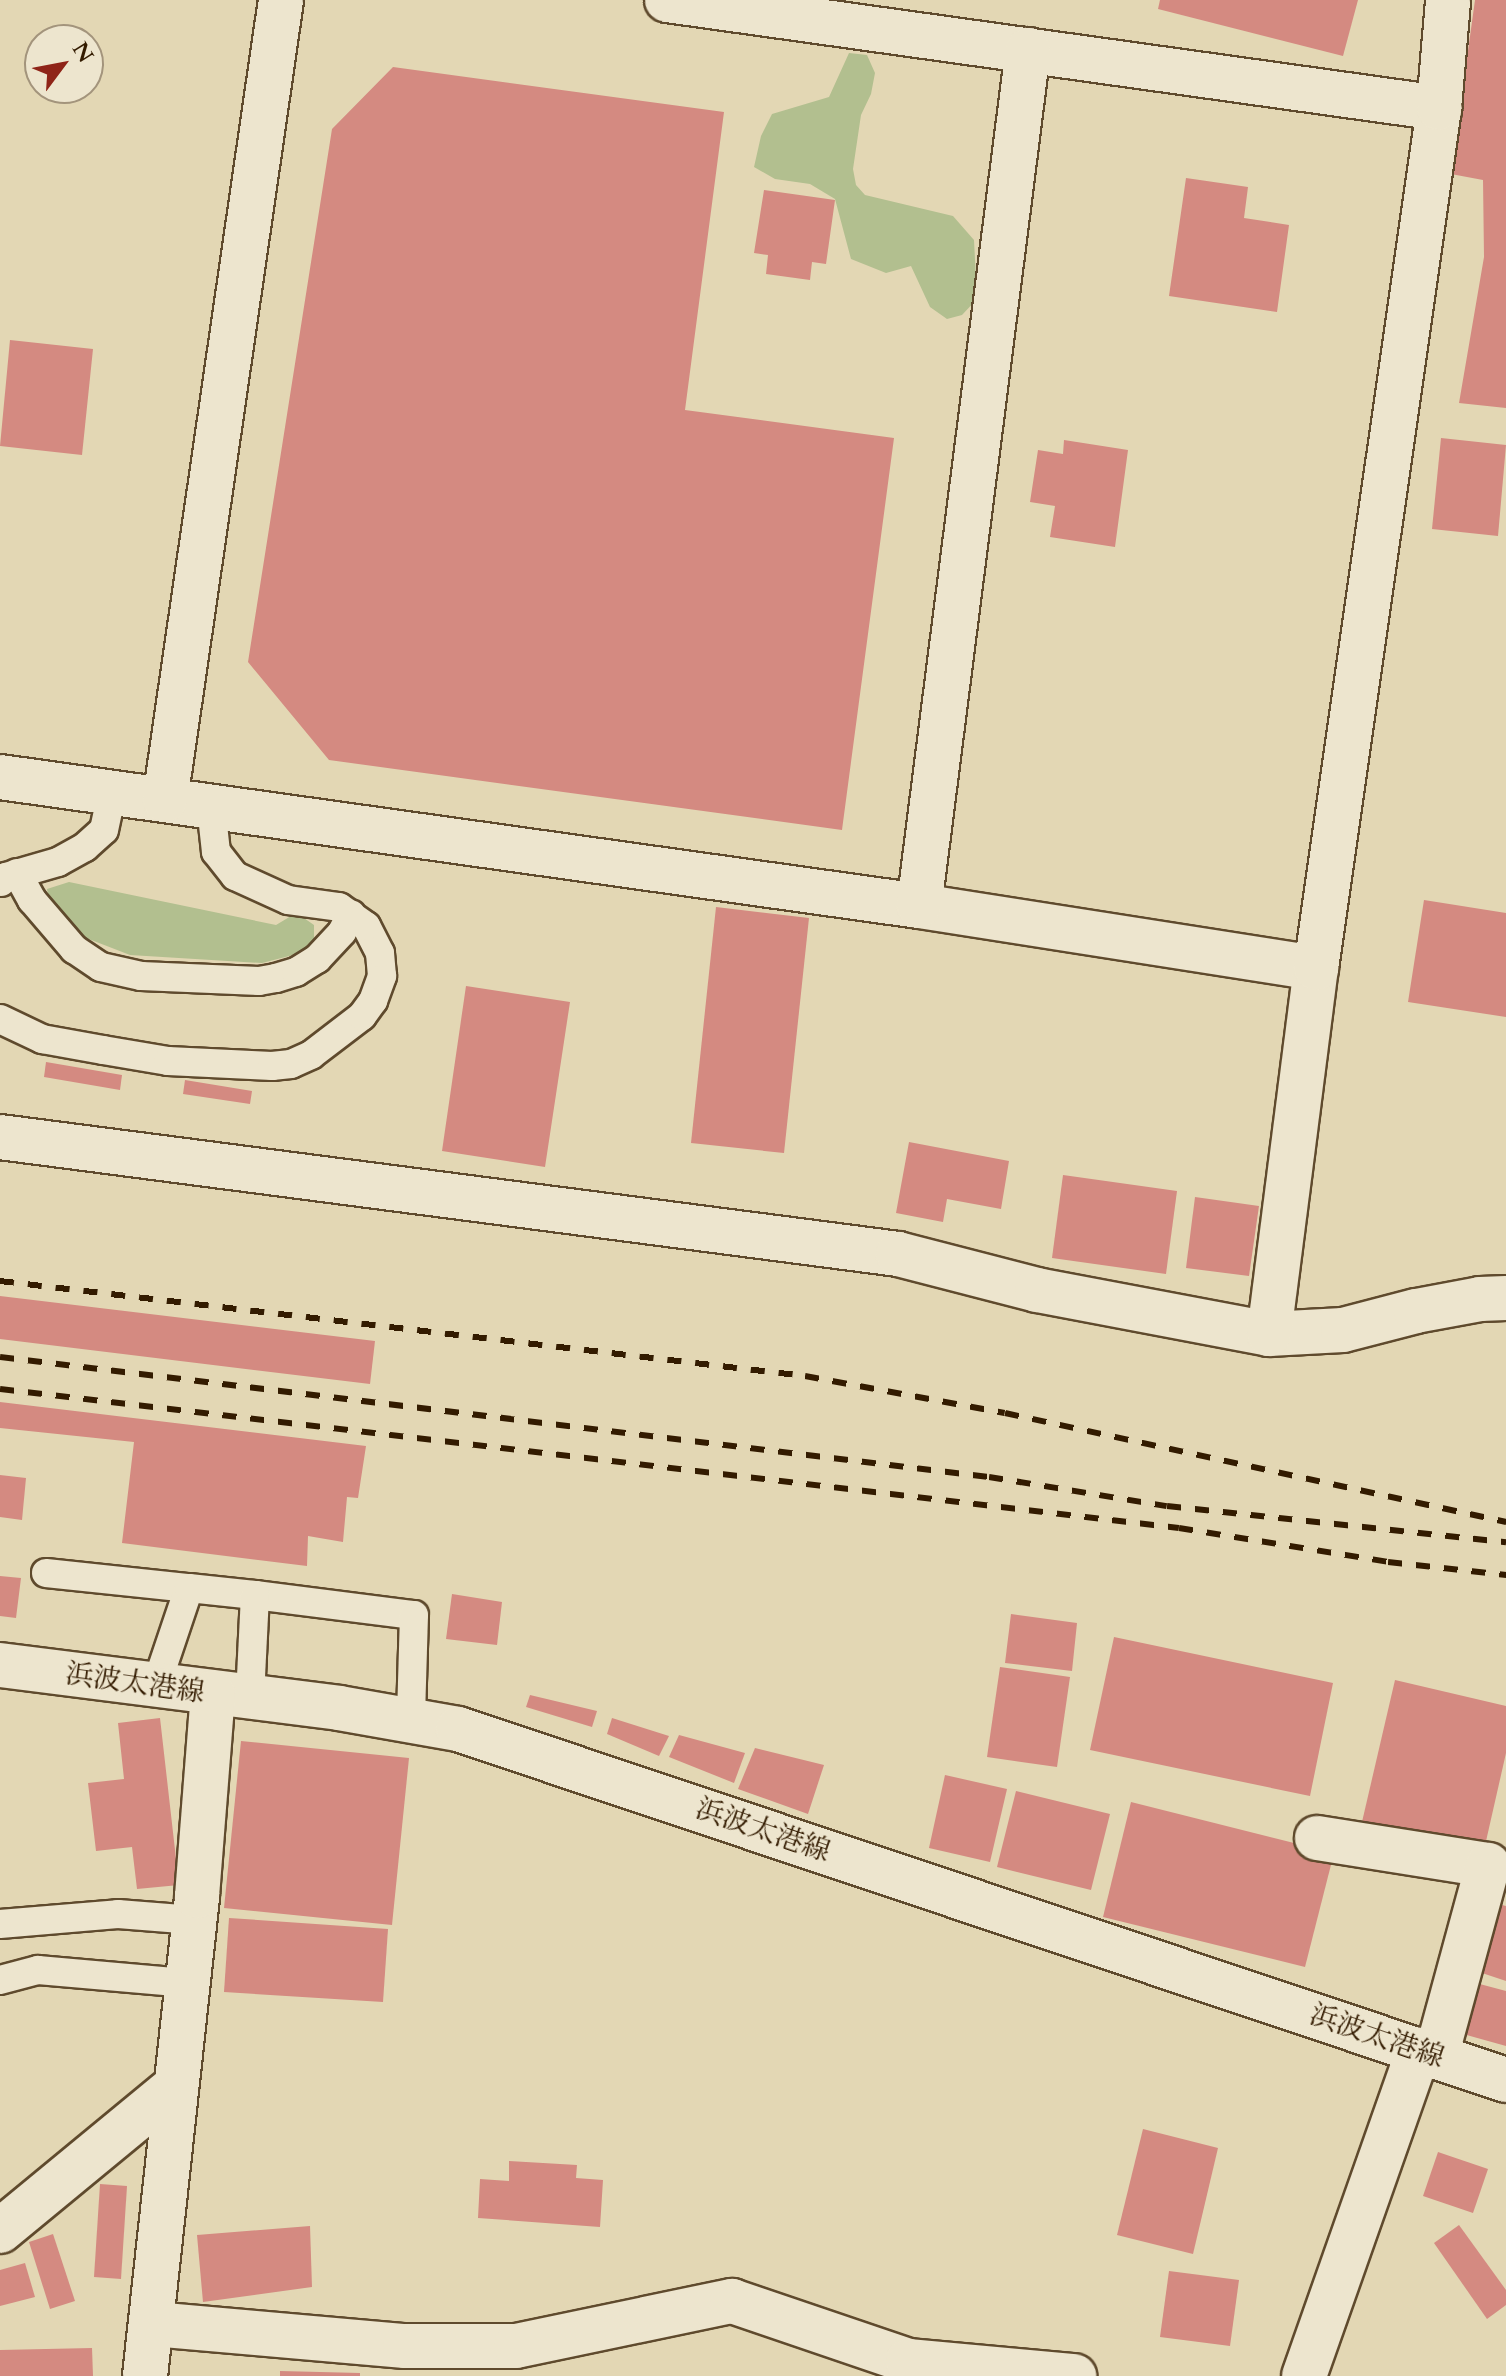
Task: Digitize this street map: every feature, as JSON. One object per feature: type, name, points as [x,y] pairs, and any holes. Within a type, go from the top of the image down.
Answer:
[{"type":"street","points":[[165,800],[281,0]]},
{"type":"street","points":[[667,0],[1439,108]]},
{"type":"street","points":[[1269,1334],[1316,968],[1439,108],[1448,0]]},
{"type":"street","points":[[919,906],[1028,50]]},
{"type":"street","points":[[0,777],[919,906],[1316,968]]},
{"type":"street","points":[[0,1137],[898,1254],[1037,1290],[1269,1334],[1343,1330],[1416,1311],[1480,1299],[1506,1298]]},
{"type":"street","name":"浜波太港線","points":[[0,1665],[411,1719],[458,1729],[563,1761],[1506,2080]]},
{"type":"street","points":[[145,2376],[194,1920],[232,1695]]},
{"type":"street","points":[[1304,2376],[1428,2053],[1488,1865],[1317,1838]]},
{"type":"street","points":[[0,2231],[176,2086]]},
{"type":"street","points":[[153,2324],[405,2346],[516,2346],[732,2301],[906,2368],[1074,2376]]},
{"type":"lane","points":[[112,793],[104,830],[85,847],[58,862],[9,878],[74,949],[101,967],[141,976],[259,981],[276,978],[296,972],[317,959],[342,932],[351,914]]},
{"type":"lane","points":[[0,1019],[42,1039],[168,1061],[291,1064],[311,1055],[346,1030],[373,1001],[382,976],[380,953],[366,926],[339,907],[288,900],[235,876],[216,852],[211,807]]},
{"type":"lane","points":[[46,1573],[414,1615],[411,1719]]},
{"type":"lane","points":[[156,1686],[189,1588]]},
{"type":"lane","points":[[232,1695],[255,1595]]},
{"type":"lane","points":[[0,1924],[118,1914],[194,1920]]},
{"type":"lane","points":[[0,1980],[38,1970],[187,1983]]},
{"type":"green space","points":[[849,53],[867,55],[875,73],[871,94],[861,115],[853,169],[856,185],[865,195],[953,216],[974,240],[977,299],[962,315],[947,319],[930,307],[911,266],[886,273],[851,259],[835,199],[810,184],[775,179],[754,167],[761,136],[772,114],[829,97]]},
{"type":"green space","points":[[69,882],[276,925],[291,916],[301,916],[314,925],[314,942],[301,953],[262,963],[130,955],[81,936],[49,901],[47,889]]},
{"type":"building","points":[[1160,0],[1358,0],[1343,56],[1158,9]]},
{"type":"building","points":[[1475,0],[1506,0],[1506,408],[1459,403],[1484,257],[1483,180],[1451,174]]},
{"type":"building","points":[[393,67],[724,112],[685,410],[894,438],[842,830],[329,760],[248,662],[332,129]]},
{"type":"building","points":[[1186,178],[1248,187],[1244,218],[1289,225],[1277,312],[1169,296]]},
{"type":"building","points":[[764,190],[835,200],[826,264],[812,262],[810,280],[766,274],[768,255],[754,253]]},
{"type":"building","points":[[10,340],[93,349],[82,455],[0,446]]},
{"type":"building","points":[[1441,438],[1506,445],[1498,536],[1432,529]]},
{"type":"building","points":[[1064,440],[1128,450],[1115,547],[1050,537],[1055,506],[1030,502],[1038,450],[1063,454]]},
{"type":"building","points":[[1424,900],[1506,913],[1506,1017],[1408,1002]]},
{"type":"building","points":[[716,907],[809,918],[784,1153],[691,1143]]},
{"type":"building","points":[[466,986],[570,1002],[545,1167],[442,1151]]},
{"type":"building","points":[[46,1062],[122,1075],[120,1090],[44,1077]]},
{"type":"building","points":[[185,1080],[252,1091],[250,1104],[183,1094]]},
{"type":"building","points":[[909,1142],[1009,1161],[1001,1209],[947,1199],[943,1222],[896,1213]]},
{"type":"building","points":[[1063,1175],[1177,1191],[1166,1274],[1052,1258]]},
{"type":"building","points":[[1195,1197],[1259,1206],[1249,1276],[1186,1268]]},
{"type":"building","points":[[0,1296],[375,1341],[370,1384],[0,1339]]},
{"type":"building","points":[[0,1402],[366,1446],[358,1498],[347,1497],[343,1542],[308,1536],[307,1566],[122,1543],[134,1442],[0,1428]]},
{"type":"building","points":[[0,1475],[26,1478],[22,1520],[0,1517]]},
{"type":"building","points":[[0,1576],[21,1578],[16,1618],[0,1616]]},
{"type":"building","points":[[452,1594],[502,1602],[497,1645],[446,1639]]},
{"type":"building","points":[[1011,1614],[1077,1623],[1072,1671],[1005,1663]]},
{"type":"building","points":[[1114,1637],[1333,1683],[1310,1796],[1090,1750]]},
{"type":"building","points":[[1000,1667],[1070,1677],[1057,1767],[987,1757]]},
{"type":"building","points":[[1395,1680],[1506,1706],[1506,1753],[1484,1850],[1362,1822]]},
{"type":"building","points":[[530,1695],[597,1711],[592,1727],[526,1707]]},
{"type":"building","points":[[160,1718],[179,1885],[137,1889],[132,1847],[96,1851],[88,1783],[124,1779],[118,1723]]},
{"type":"building","points":[[612,1718],[669,1736],[659,1756],[607,1734]]},
{"type":"building","points":[[679,1735],[745,1753],[734,1783],[669,1757]]},
{"type":"building","points":[[241,1741],[409,1758],[392,1925],[224,1908]]},
{"type":"building","points":[[755,1748],[824,1765],[808,1814],[738,1789]]},
{"type":"building","points":[[945,1775],[1007,1789],[990,1862],[929,1848]]},
{"type":"building","points":[[1016,1791],[1110,1814],[1091,1890],[997,1867]]},
{"type":"building","points":[[1131,1802],[1334,1853],[1305,1967],[1103,1917]]},
{"type":"building","points":[[1502,1905],[1506,1906],[1506,1981],[1479,1972]]},
{"type":"building","points":[[229,1918],[388,1929],[383,2002],[224,1992]]},
{"type":"building","points":[[1476,1983],[1506,1991],[1506,2046],[1463,2034]]},
{"type":"building","points":[[1143,2129],[1218,2148],[1193,2254],[1117,2235]]},
{"type":"building","points":[[1438,2152],[1488,2169],[1473,2213],[1423,2196]]},
{"type":"building","points":[[509,2161],[577,2165],[576,2178],[603,2180],[600,2227],[478,2218],[480,2179],[509,2181]]},
{"type":"building","points":[[100,2184],[127,2186],[121,2279],[94,2277]]},
{"type":"building","points":[[1459,2225],[1506,2290],[1506,2305],[1487,2319],[1434,2243]]},
{"type":"building","points":[[310,2226],[312,2287],[203,2302],[197,2235]]},
{"type":"building","points":[[53,2234],[75,2301],[50,2309],[29,2242]]},
{"type":"building","points":[[25,2263],[35,2297],[0,2306],[0,2270]]},
{"type":"building","points":[[1169,2271],[1239,2280],[1230,2346],[1160,2337]]},
{"type":"building","points":[[92,2348],[93,2376],[0,2376],[0,2350]]},
{"type":"building","points":[[280,2371],[360,2373],[360,2376],[280,2376]]},
{"type":"railway","points":[[0,1281],[805,1376],[1005,1413],[1506,1522]]},
{"type":"railway","points":[[0,1357],[989,1477],[1167,1506],[1506,1542]]},
{"type":"railway","points":[[0,1389],[1179,1528],[1388,1562],[1506,1575]]}]
